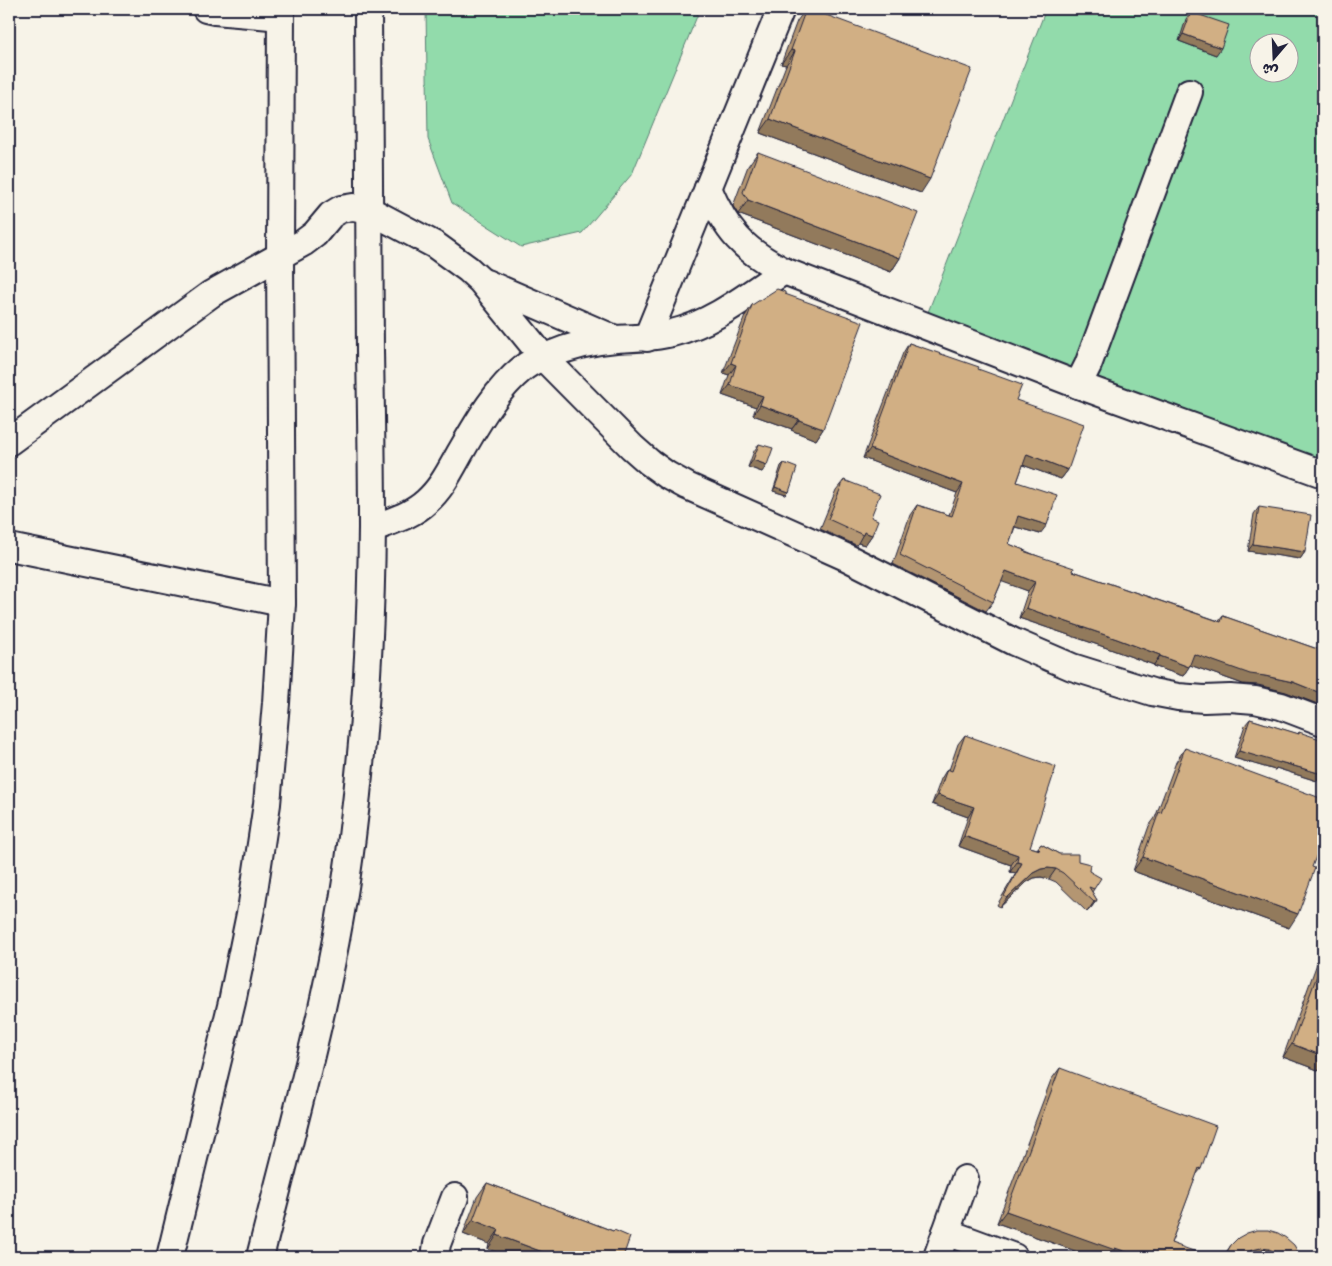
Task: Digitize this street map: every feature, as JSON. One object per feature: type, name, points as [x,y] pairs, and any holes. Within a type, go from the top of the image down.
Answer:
[{"type":"lane","points":[[170,1257],[232,1002],[252,904],[267,804],[282,603],[281,13],[215,11],[206,9]]},
{"type":"lane","points":[[260,1257],[324,1001],[335,947],[352,838],[363,727],[368,660],[372,529],[368,9]]},
{"type":"lane","points":[[647,338],[781,9]]},
{"type":"lane","points":[[1078,385],[1088,365],[1189,92]]},
{"type":"lane","points":[[708,188],[717,210],[729,229],[745,246],[764,260],[784,271],[1078,385],[1323,474]]},
{"type":"lane","points":[[9,442],[211,294],[304,243],[316,234],[331,215],[353,207],[369,210],[436,245],[468,269],[481,281],[543,358],[632,447],[667,475],[687,486],[848,558],[1014,642],[1072,667],[1152,692],[1178,697],[1255,700],[1281,706],[1323,722]]},
{"type":"lane","points":[[372,529],[413,512],[426,503],[447,478],[493,399],[508,381],[525,367],[566,348],[591,342],[647,338],[672,333],[696,325],[719,314],[784,271]]},
{"type":"lane","points":[[481,281],[616,339]]},
{"type":"lane","points":[[9,547],[282,603]]},
{"type":"lane","points":[[936,1257],[965,1179]]},
{"type":"lane","points":[[437,1257],[437,1244],[455,1198]]},
{"type":"lane","points":[[946,1232],[1014,1257]]},
{"type":"green space","points":[[426,9],[700,9],[632,174],[582,233],[521,247],[452,203],[428,139]]},
{"type":"green space","points":[[1046,9],[1323,9],[1323,472],[923,325]]},
{"type":"building","points":[[806,9],[972,69],[930,179],[770,119],[795,51],[791,50]]},
{"type":"building","points":[[1191,12],[1229,25],[1221,48],[1183,34]]},
{"type":"building","points":[[758,152],[918,213],[900,258],[748,200],[743,192]]},
{"type":"building","points":[[777,289],[785,292],[785,294],[863,322],[823,429],[760,405],[763,396],[730,385],[736,365],[731,363],[752,305]]},
{"type":"building","points":[[909,343],[979,367],[978,369],[1022,385],[1016,400],[1084,424],[1068,470],[1027,454],[1017,482],[1057,495],[1047,525],[1018,516],[1009,544],[1023,551],[1074,568],[1073,571],[1221,622],[1223,616],[1323,651],[1323,694],[1293,682],[1250,674],[1194,654],[1189,667],[1117,639],[1026,608],[1035,582],[1006,571],[993,602],[900,555],[917,505],[952,516],[963,484],[870,449]]},
{"type":"building","points":[[759,444],[773,448],[767,465],[753,460]]},
{"type":"building","points":[[784,463],[797,468],[789,492],[775,487]]},
{"type":"building","points":[[844,480],[880,494],[871,517],[878,520],[872,535],[864,532],[863,535],[828,519]]},
{"type":"building","points":[[1259,507],[1311,515],[1305,552],[1253,544]]},
{"type":"building","points":[[1250,719],[1323,740],[1322,774],[1239,751]]},
{"type":"building","points":[[965,735],[1056,767],[1030,847],[1040,850],[1038,848],[1041,844],[1059,854],[1078,854],[1078,861],[1090,864],[1089,871],[1101,878],[1094,889],[1089,887],[1097,900],[1094,902],[1063,873],[1056,869],[1048,868],[1033,873],[1007,898],[1004,896],[1022,863],[1017,862],[1018,855],[964,836],[974,807],[938,795],[947,769],[952,771]]},
{"type":"building","points":[[1185,748],[1323,799],[1323,838],[1312,867],[1315,868],[1298,914],[1143,857]]},
{"type":"building","points":[[1323,959],[1323,1056],[1292,1044]]},
{"type":"building","points":[[1060,1068],[1216,1126],[1171,1243],[1199,1253],[1197,1257],[1141,1257],[1115,1248],[1115,1250],[1006,1211]]},
{"type":"building","points":[[487,1183],[630,1237],[623,1257],[573,1257],[566,1255],[565,1257],[556,1257],[497,1235],[499,1230],[473,1220]]},
{"type":"building","points":[[1257,1230],[1268,1230],[1286,1238],[1294,1245],[1300,1257],[1281,1257],[1269,1249],[1261,1248],[1252,1250],[1242,1257],[1224,1257],[1238,1238]]}]
